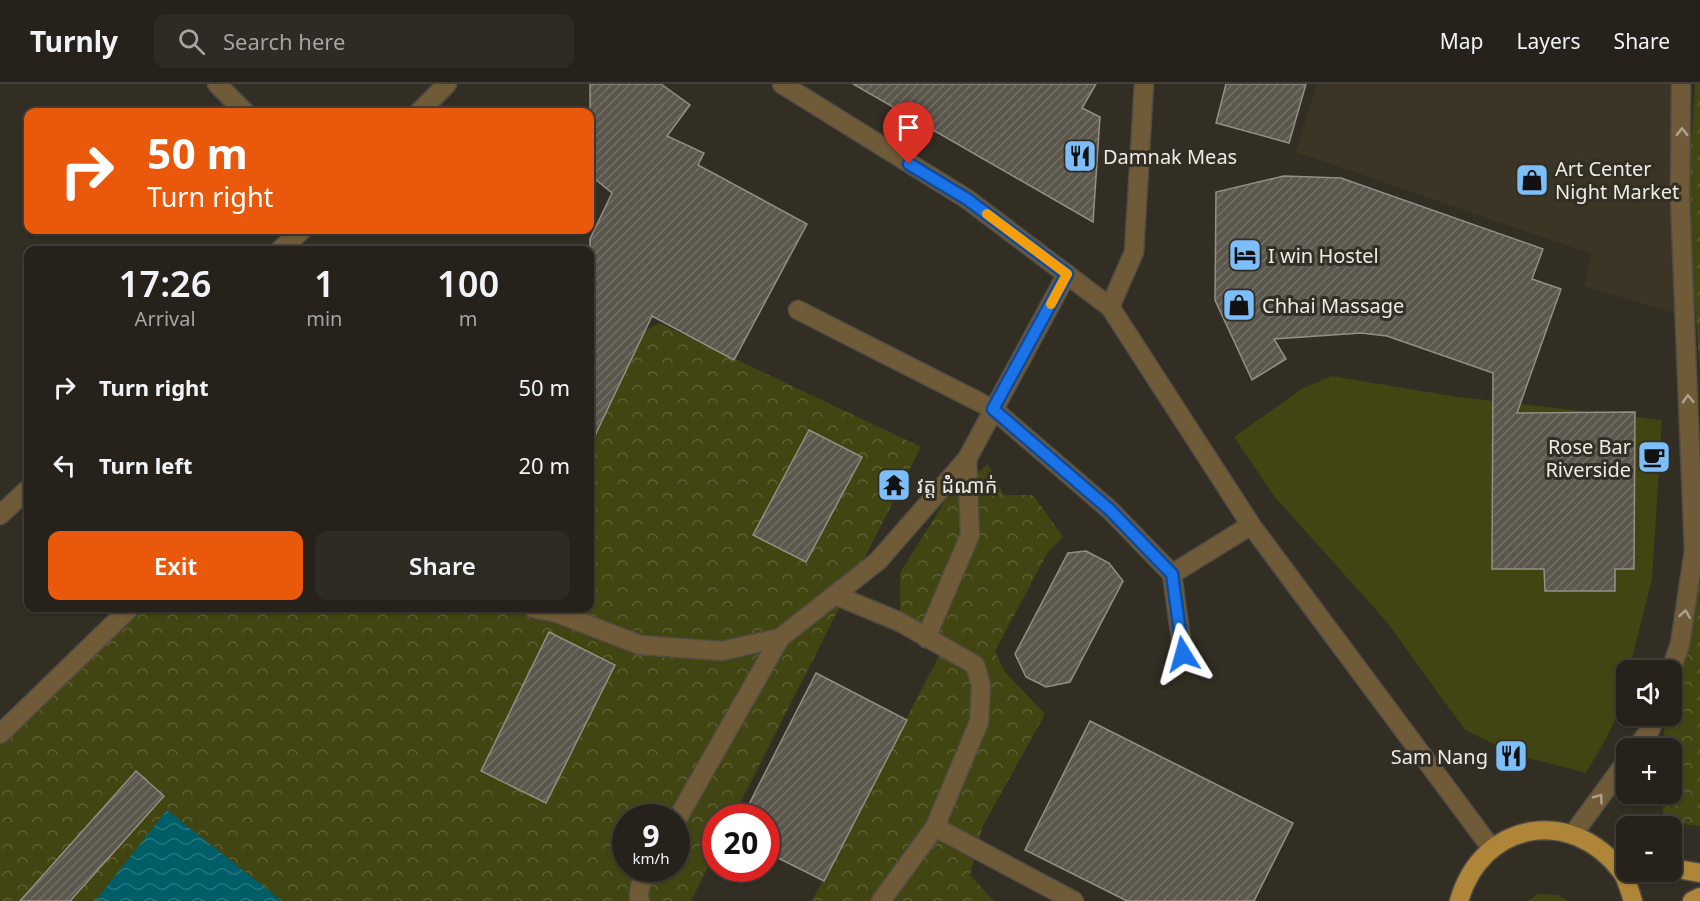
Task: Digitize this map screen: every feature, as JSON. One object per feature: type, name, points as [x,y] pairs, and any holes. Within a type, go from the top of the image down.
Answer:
[{"type":"main road","points":[[1459,901],[1472,871],[1492,849],[1510,837],[1531,831],[1552,830],[1573,834],[1599,848],[1616,852]]},
{"type":"main road","points":[[1599,848],[1623,873],[1633,901]]},
{"type":"main road","points":[[1682,870],[1700,873]]},
{"type":"main road","points":[[1692,901],[1700,897]]},
{"type":"street","points":[[217,84],[241,108]]},
{"type":"street","points":[[423,108],[447,84]]},
{"type":"street","points":[[782,84],[967,199],[1110,307],[1251,525],[1492,849]]},
{"type":"street","points":[[1110,307],[1134,252],[1144,84]]},
{"type":"street","points":[[1674,660],[1680,644],[1694,551],[1680,199],[1681,84]]},
{"type":"street","points":[[284,246],[298,234]]},
{"type":"street","points":[[686,804],[780,638],[878,561],[967,459],[1067,274]]},
{"type":"street","points":[[798,310],[993,409],[1110,510],[1172,574],[1183,654]]},
{"type":"street","points":[[926,638],[970,535],[967,459]]},
{"type":"street","points":[[0,515],[24,493]]},
{"type":"street","points":[[1172,574],[1251,525]]},
{"type":"street","points":[[835,595],[900,622],[975,665],[981,685],[979,722],[935,827],[881,901]]},
{"type":"street","points":[[0,734],[126,612]]},
{"type":"street","points":[[553,612],[640,645],[722,651],[780,638]]},
{"type":"street","points":[[1573,834],[1616,776]]},
{"type":"street","points":[[935,827],[1074,901]]},
{"type":"street","points":[[640,901],[638,895],[642,882]]},
{"type":"shaded area","name":"Art Center Night Market","points":[[1317,84],[1691,84],[1683,316],[1585,286],[1591,254],[1296,152]]},
{"type":"green space","points":[[1695,84],[1700,84],[1700,370],[1687,208]]},
{"type":"green space","points":[[659,323],[921,447],[740,804],[702,804],[702,879],[691,901],[0,901],[0,739],[126,612],[594,612],[594,361]]},
{"type":"green space","points":[[1332,376],[1458,397],[1662,420],[1652,580],[1632,660],[1616,660],[1616,716],[1586,773],[1514,754],[1465,730],[1386,621],[1274,496],[1234,437],[1303,388]]},
{"type":"green space","points":[[988,464],[1004,495],[1033,495],[1063,537],[1048,552],[995,651],[1005,672],[1045,714],[982,828],[970,875],[994,901],[812,901],[943,648],[900,618],[900,573],[946,499]]},
{"type":"green space","points":[[1700,497],[1700,826],[1682,824],[1682,816],[1663,816],[1663,804],[1682,804],[1682,738],[1664,738],[1664,726],[1682,726],[1682,660],[1674,660]]},
{"type":"green space","points":[[1538,894],[1558,895],[1568,901],[1528,901]]},
{"type":"water","points":[[167,810],[282,901],[95,901]]},
{"type":"building","points":[[590,84],[661,84],[690,105],[667,136],[704,153],[698,165],[807,224],[734,360],[652,316],[594,438],[594,246],[590,246],[590,239],[612,193],[594,178],[594,108],[590,108]]},
{"type":"building","points":[[853,84],[1096,84],[1082,108],[1100,117],[1093,222]]},
{"type":"building","points":[[1226,84],[1306,84],[1289,143],[1216,123]]},
{"type":"building","points":[[1284,176],[1341,178],[1543,249],[1532,279],[1561,289],[1517,413],[1635,412],[1634,569],[1615,569],[1615,591],[1545,591],[1544,569],[1492,569],[1493,373],[1387,336],[1361,333],[1274,339],[1286,359],[1252,380],[1215,300],[1216,192]]},
{"type":"building","points":[[809,430],[862,457],[806,562],[753,535]]},
{"type":"building","points":[[1086,551],[1109,563],[1123,581],[1070,682],[1046,687],[1026,677],[1015,654],[1068,553]]},
{"type":"building","points":[[549,632],[615,665],[546,803],[481,771]]},
{"type":"building","points":[[816,673],[907,720],[824,881],[780,859],[780,804],[749,804]]},
{"type":"building","points":[[1090,721],[1293,823],[1254,901],[1127,901],[1025,850]]},
{"type":"building","points":[[136,771],[164,796],[70,901],[20,901]]},
{"type":"slow traffic","points":[[987,214],[1067,274],[1051,304]]},
{"type":"place","name":"Damnak Meas","points":[[1080,156]]},
{"type":"place","name":"Art Center Night Market","points":[[1532,180]]},
{"type":"place","name":"I win Hostel","points":[[1245,255]]},
{"type":"place","name":"Chhai Massage","points":[[1239,305]]},
{"type":"place","name":"Rose Bar Riverside","points":[[1654,457]]},
{"type":"place","name":"វត្ត ដំំណាក់","points":[[894,485]]},
{"type":"place","name":"Sam Nang","points":[[1511,756]]},
{"type":"route","points":[[909,164],[967,199],[1067,274],[993,409],[1110,510],[1172,574],[1183,654]]}]
